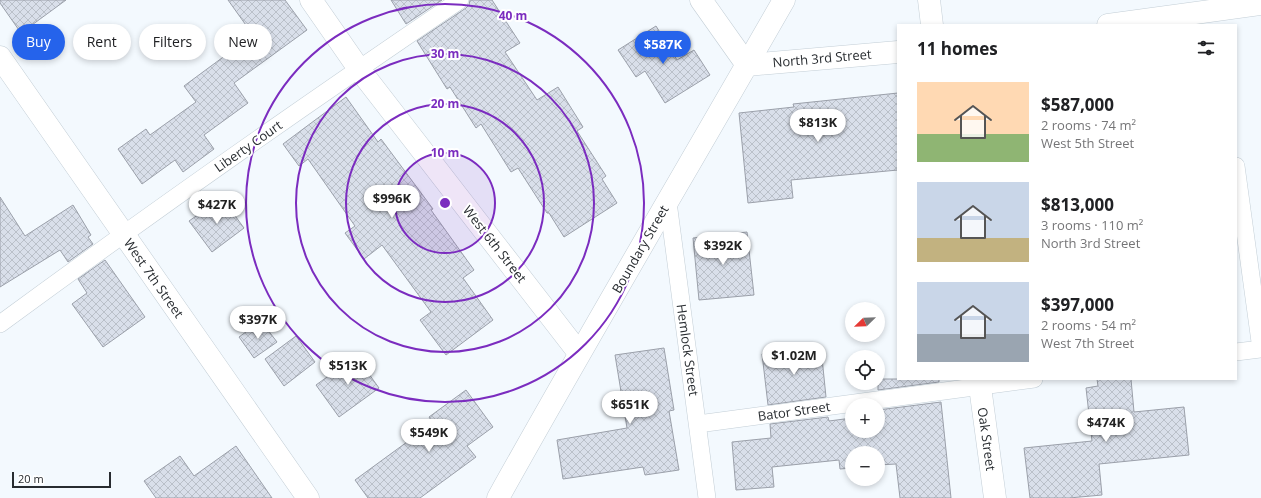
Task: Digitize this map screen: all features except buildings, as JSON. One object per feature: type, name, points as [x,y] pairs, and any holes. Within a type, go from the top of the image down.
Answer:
[{"type":"street","name":"West 6th Street","points":[[311,0],[359,69],[579,353]]},
{"type":"street","points":[[701,0],[747,65]]},
{"type":"street","name":"Boundary Street","points":[[498,498],[579,353],[784,0]]},
{"type":"street","points":[[929,0],[932,24]]},
{"type":"street","points":[[1116,24],[1215,12],[1261,4]]},
{"type":"street","name":"North 3rd Street","points":[[747,65],[897,52]]},
{"type":"street","name":"West 7th Street","points":[[0,57],[308,498]]},
{"type":"street","name":"Oak Street","points":[[979,383],[995,498]]},
{"type":"lane","name":"Liberty Court","points":[[0,324],[123,234],[460,0]]},
{"type":"lane","points":[[1237,173],[1261,349],[1237,352]]},
{"type":"lane","name":"Hemlock Street","points":[[668,202],[707,498]]},
{"type":"lane","name":"Bator Street","points":[[698,424],[979,383],[1020,380]]}]
